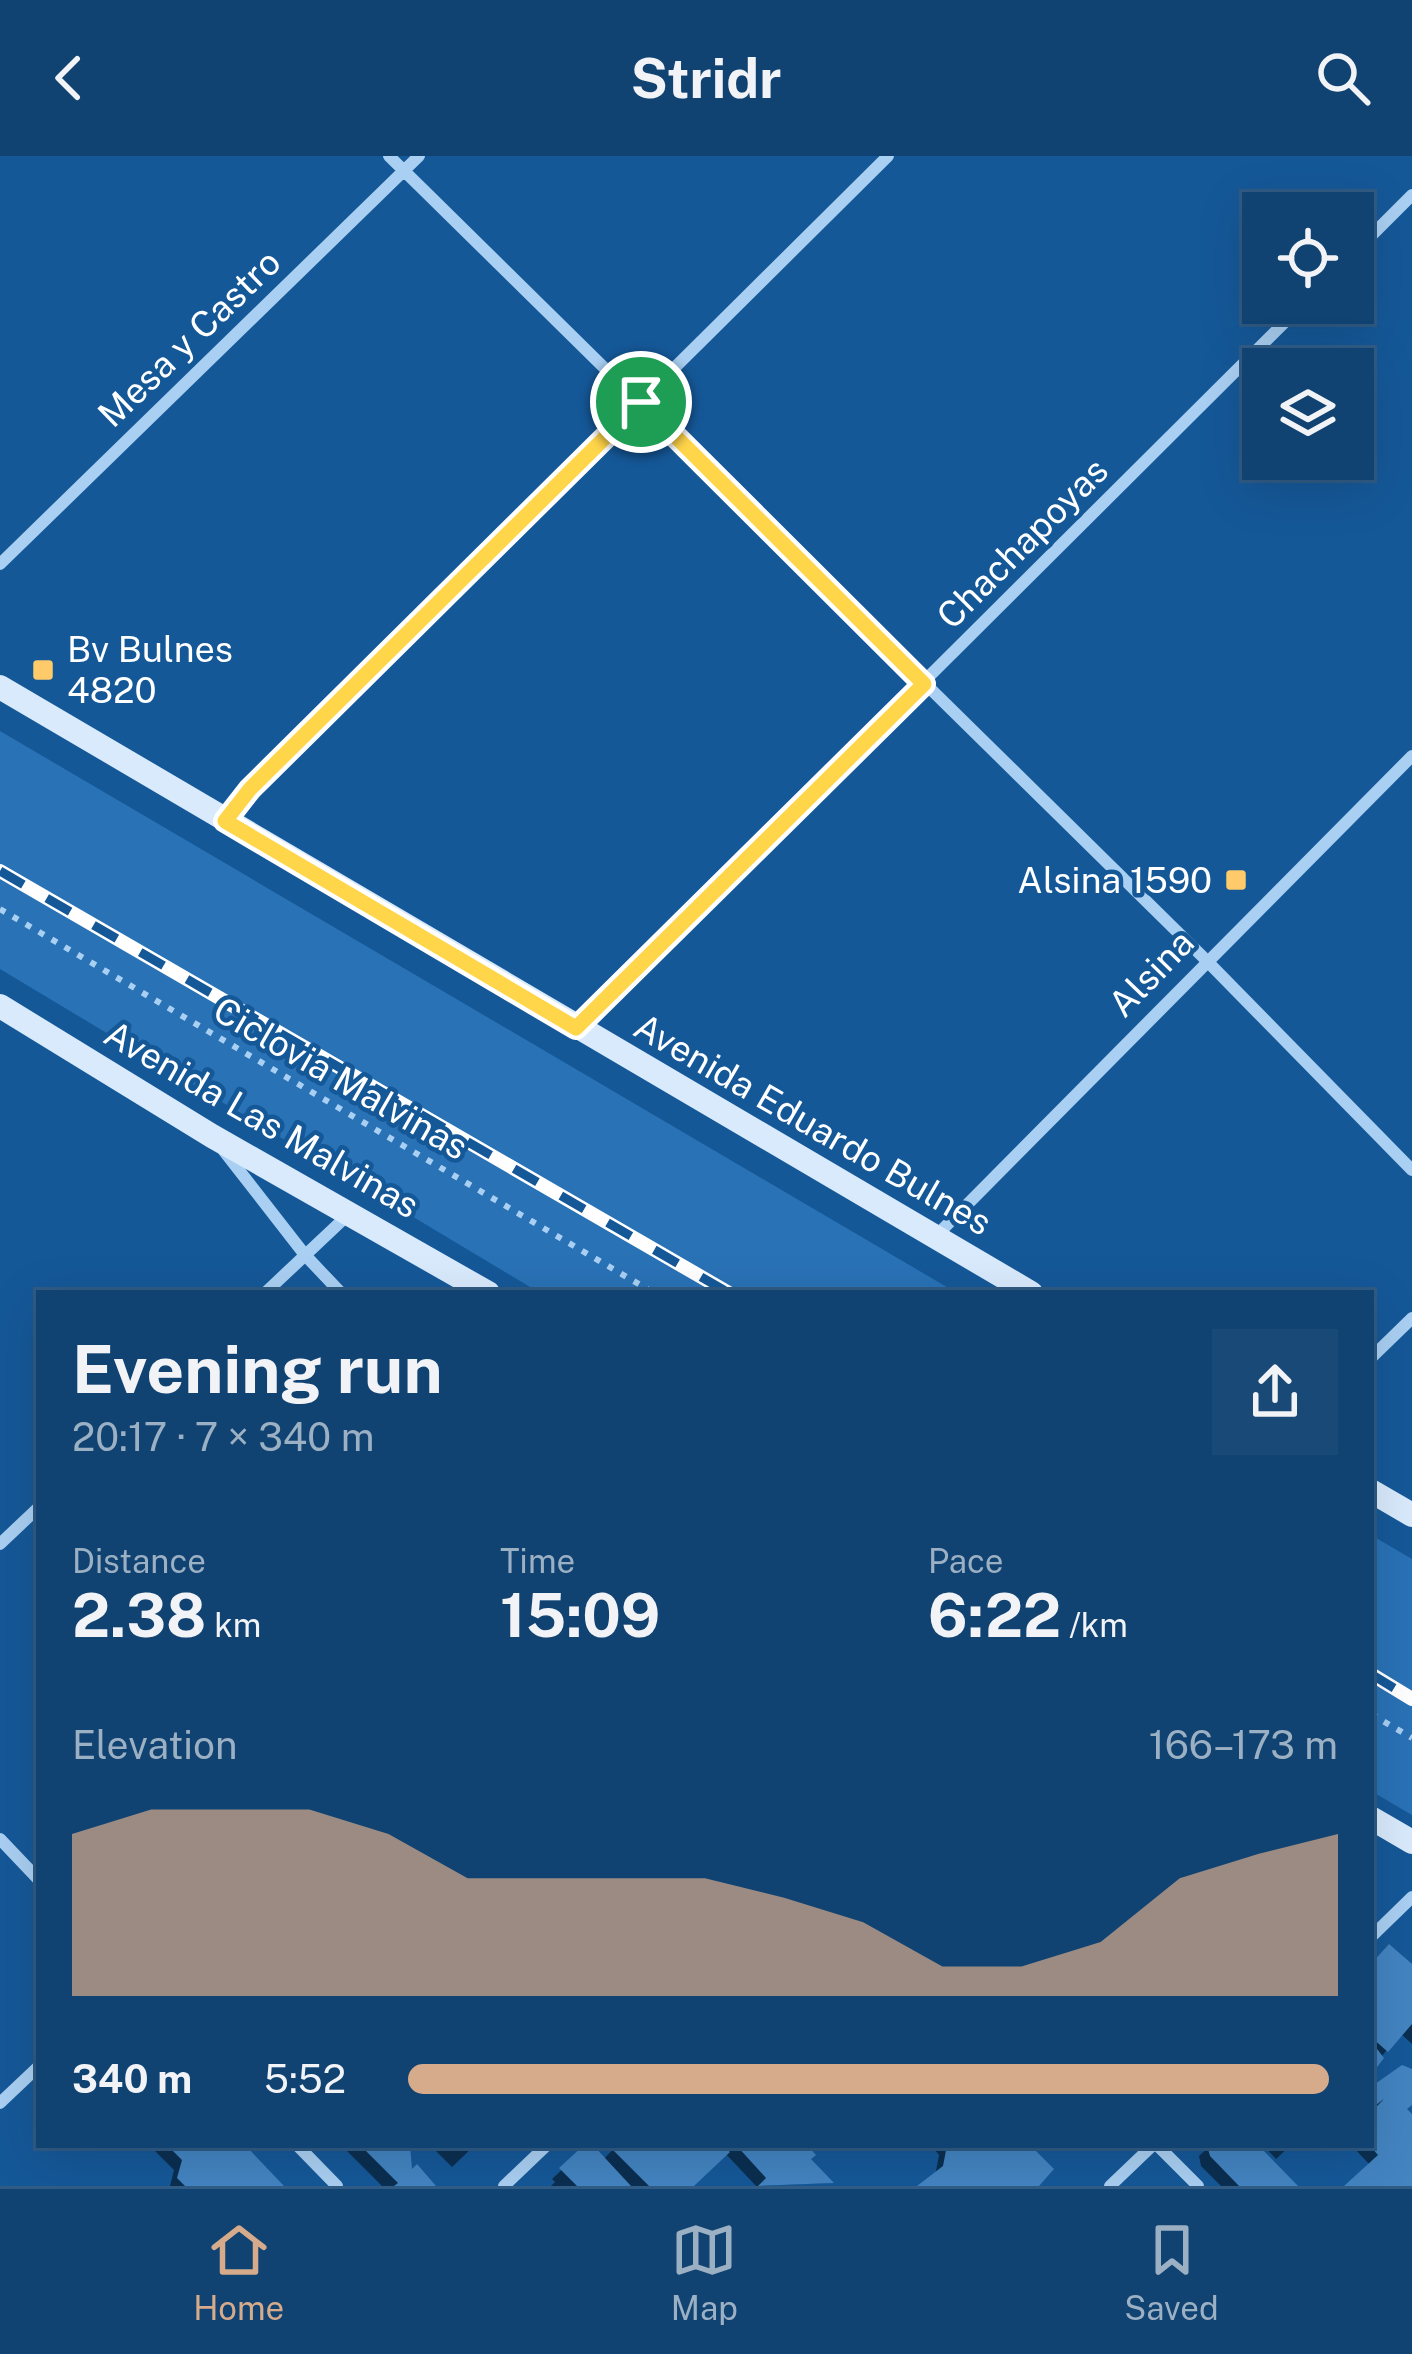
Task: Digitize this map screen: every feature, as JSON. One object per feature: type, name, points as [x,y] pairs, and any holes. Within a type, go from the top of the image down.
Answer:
[{"type":"main road","name":"Avenida Eduardo Bulnes","points":[[0,687],[1026,1290]]},
{"type":"main road","name":"Avenida Las Malvinas","points":[[0,1006],[212,1136],[483,1290]]},
{"type":"main road","points":[[1374,1493],[1412,1515]]},
{"type":"main road","points":[[1374,1820],[1412,1842]]},
{"type":"street","points":[[389,156],[1206,960],[1412,1170]]},
{"type":"street","name":"Mesa y Castro","points":[[0,564],[419,156]]},
{"type":"street","points":[[225,821],[250,789],[888,156]]},
{"type":"street","points":[[1374,233],[1412,195]]},
{"type":"street","name":"Chachapoyas","points":[[576,1028],[1283,324]]},
{"type":"street","name":"Alsina","points":[[936,1236],[1412,756]]},
{"type":"street","points":[[212,1136],[338,1290]]},
{"type":"street","points":[[268,1290],[350,1214]]},
{"type":"street","points":[[1374,1355],[1412,1318]]},
{"type":"street","points":[[0,1544],[36,1510]]},
{"type":"street","points":[[0,1839],[36,1877]]},
{"type":"street","points":[[1374,1933],[1412,1897]]},
{"type":"street","points":[[0,2103],[36,2069]]},
{"type":"street","points":[[300,2148],[337,2186]]},
{"type":"street","points":[[504,2186],[545,2148]]},
{"type":"street","points":[[1110,2186],[1152,2148]]},
{"type":"street","points":[[1158,2148],[1198,2186]]},
{"type":"path","name":"Ciclovia Malvinas","points":[[0,909],[649,1290]]},
{"type":"path","points":[[1374,1716],[1412,1738]]},
{"type":"shaded area","points":[[0,731],[952,1290],[535,1290],[0,969]]},
{"type":"shaded area","points":[[1374,1537],[1412,1559],[1412,1815],[1374,1793]]},
{"type":"building","points":[[1389,1944],[1412,1964],[1412,2024],[1388,2052],[1374,2040],[1374,1961]]},
{"type":"building","points":[[1374,2045],[1384,2058],[1374,2071]]},
{"type":"building","points":[[1402,2065],[1412,2069],[1412,2105],[1407,2109],[1412,2114],[1412,2186],[1344,2186],[1378,2155],[1372,2148],[1374,2109],[1385,2098],[1374,2107],[1375,2084]]},
{"type":"building","points":[[170,2148],[248,2148],[284,2186],[185,2186],[177,2178],[182,2160]]},
{"type":"building","points":[[363,2148],[410,2148],[412,2169],[417,2164],[436,2186],[394,2186],[398,2183]]},
{"type":"building","points":[[581,2148],[596,2148],[631,2186],[577,2186],[559,2168]]},
{"type":"building","points":[[611,2148],[725,2148],[730,2152],[694,2186],[649,2186]]},
{"type":"building","points":[[739,2148],[810,2148],[816,2155],[811,2159],[834,2183],[758,2186],[766,2178]]},
{"type":"building","points":[[946,2148],[1033,2148],[1054,2169],[1039,2186],[917,2186],[943,2166]]},
{"type":"building","points":[[1208,2148],[1261,2148],[1298,2186],[1239,2186]]},
{"type":"railway","points":[[0,871],[724,1290]]},
{"type":"railway","points":[[1374,1676],[1412,1699]]},
{"type":"place","name":"Bv Bulnes 4820","points":[[43,670]]},
{"type":"place","name":"Alsina 1590","points":[[1236,880]]},
{"type":"route","points":[[641,402],[924,684],[576,1028],[225,821],[250,789],[641,402]]}]
